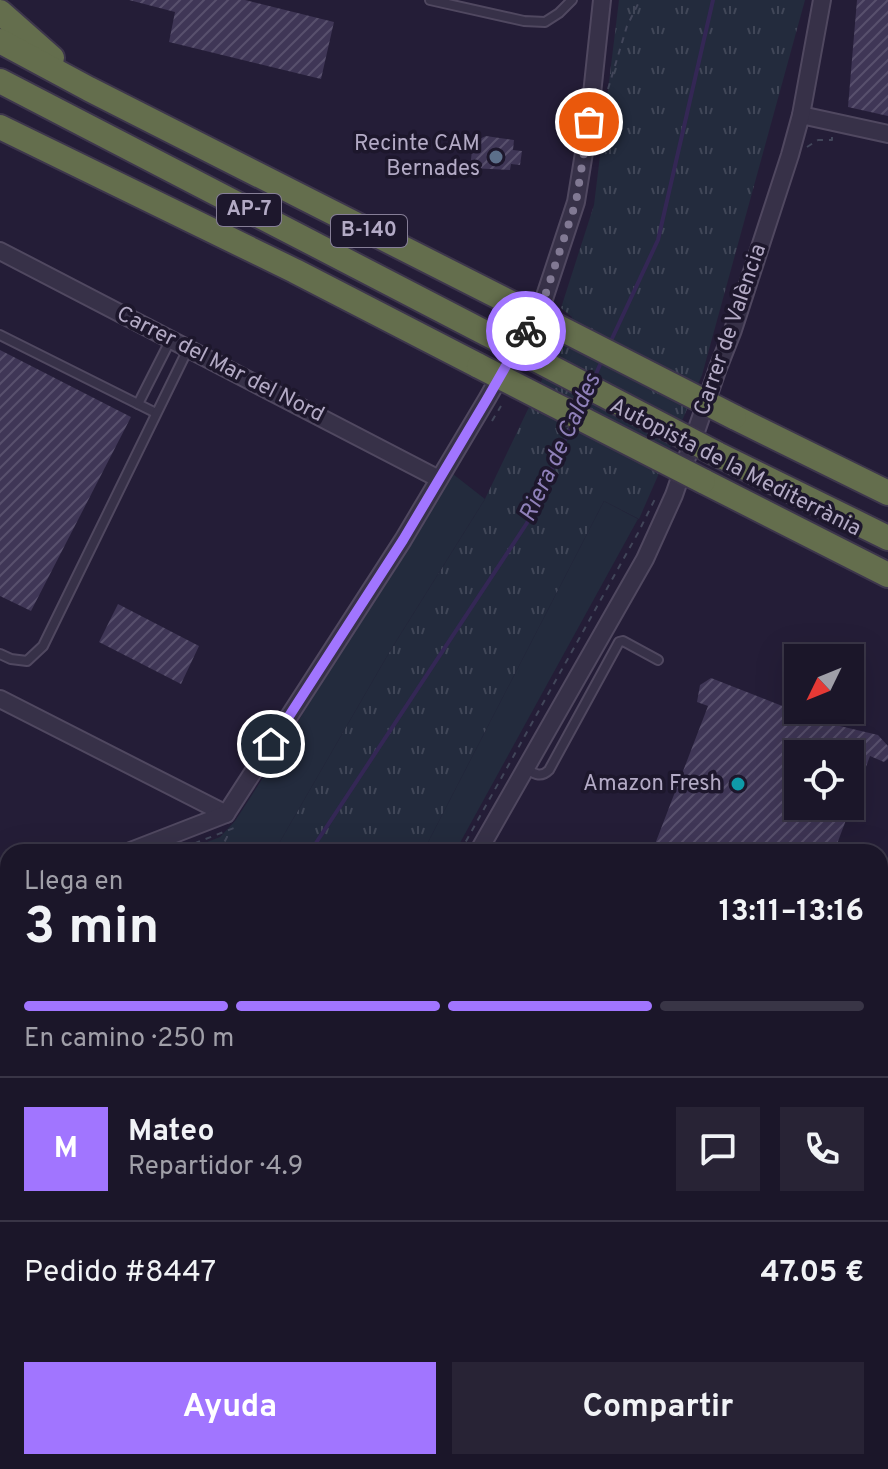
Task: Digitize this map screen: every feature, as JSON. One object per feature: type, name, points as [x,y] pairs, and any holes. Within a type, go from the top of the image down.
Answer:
[{"type":"highway","name":"B-140","points":[[0,12],[89,89]]},
{"type":"highway","name":"B-140","points":[[0,41],[89,89],[888,493]]},
{"type":"highway","name":"Autopista de la Mediterrània","points":[[0,81],[715,453],[888,538]]},
{"type":"highway","name":"Autopista de la Mediterrània","points":[[6,130],[295,271],[888,575]]},
{"type":"street","points":[[149,844],[226,814],[403,540],[544,299],[576,202],[589,122],[602,0]]},
{"type":"street","name":"Carrer de València","points":[[483,844],[645,559],[674,495],[733,330],[801,115],[822,0]]},
{"type":"street","points":[[801,115],[888,134]]},
{"type":"street","name":"Carrer del Mar del Nord","points":[[0,251],[439,479]]},
{"type":"street","points":[[0,699],[226,814]]},
{"type":"lane","points":[[430,0],[524,21],[545,22],[572,0]]},
{"type":"lane","points":[[0,335],[156,413]]},
{"type":"lane","points":[[138,404],[171,339]]},
{"type":"lane","points":[[0,654],[27,661],[43,646],[189,348]]},
{"type":"lane","points":[[525,769],[538,775],[549,770],[619,642],[623,641],[658,660]]},
{"type":"path","points":[[607,95],[627,26],[640,0]]},
{"type":"path","points":[[464,844],[655,498]]},
{"type":"path","points":[[223,844],[227,837],[226,814]]},
{"type":"green space","points":[[619,0],[805,0],[702,375],[639,519],[604,501],[427,844],[279,844],[390,651],[485,499],[572,317],[561,308],[594,205]]},
{"type":"green space","points":[[453,474],[485,499],[390,651],[279,844],[202,844],[220,837],[235,821],[431,502]]},
{"type":"green space","points":[[604,501],[638,519],[459,844],[427,844]]},
{"type":"building","points":[[129,0],[245,0],[334,22],[321,79],[169,42],[175,12]]},
{"type":"building","points":[[857,0],[888,0],[888,116],[848,107]]},
{"type":"building","name":"Recinte CAM Bernades","points":[[486,136],[514,140],[513,150],[522,151],[520,165],[511,164],[510,170],[470,168],[473,142]]},
{"type":"building","points":[[0,350],[131,417],[31,611],[0,596]]},
{"type":"building","points":[[118,604],[199,646],[181,684],[99,642]]},
{"type":"building","name":"Amazon Fresh","points":[[711,678],[784,707],[784,724],[831,724],[878,735],[888,746],[888,759],[884,762],[870,756],[864,772],[864,740],[784,740],[784,820],[846,820],[837,844],[655,844],[708,706],[697,702],[700,685]]},
{"type":"waterway","name":"Riera de Caldes","points":[[609,345],[658,240],[713,0]]},
{"type":"waterway","name":"Riera de Caldes","points":[[593,381],[602,360]]},
{"type":"waterway","name":"Riera de Caldes","points":[[315,844],[527,523],[572,425]]},
{"type":"way so far","points":[[526,331],[544,299],[576,202],[589,122]]},
{"type":"place","name":"Recinte CAM Bernades","points":[[496,157]]},
{"type":"place","name":"Amazon Fresh","points":[[738,784]]},
{"type":"route","points":[[271,744],[403,540],[526,331]]}]
